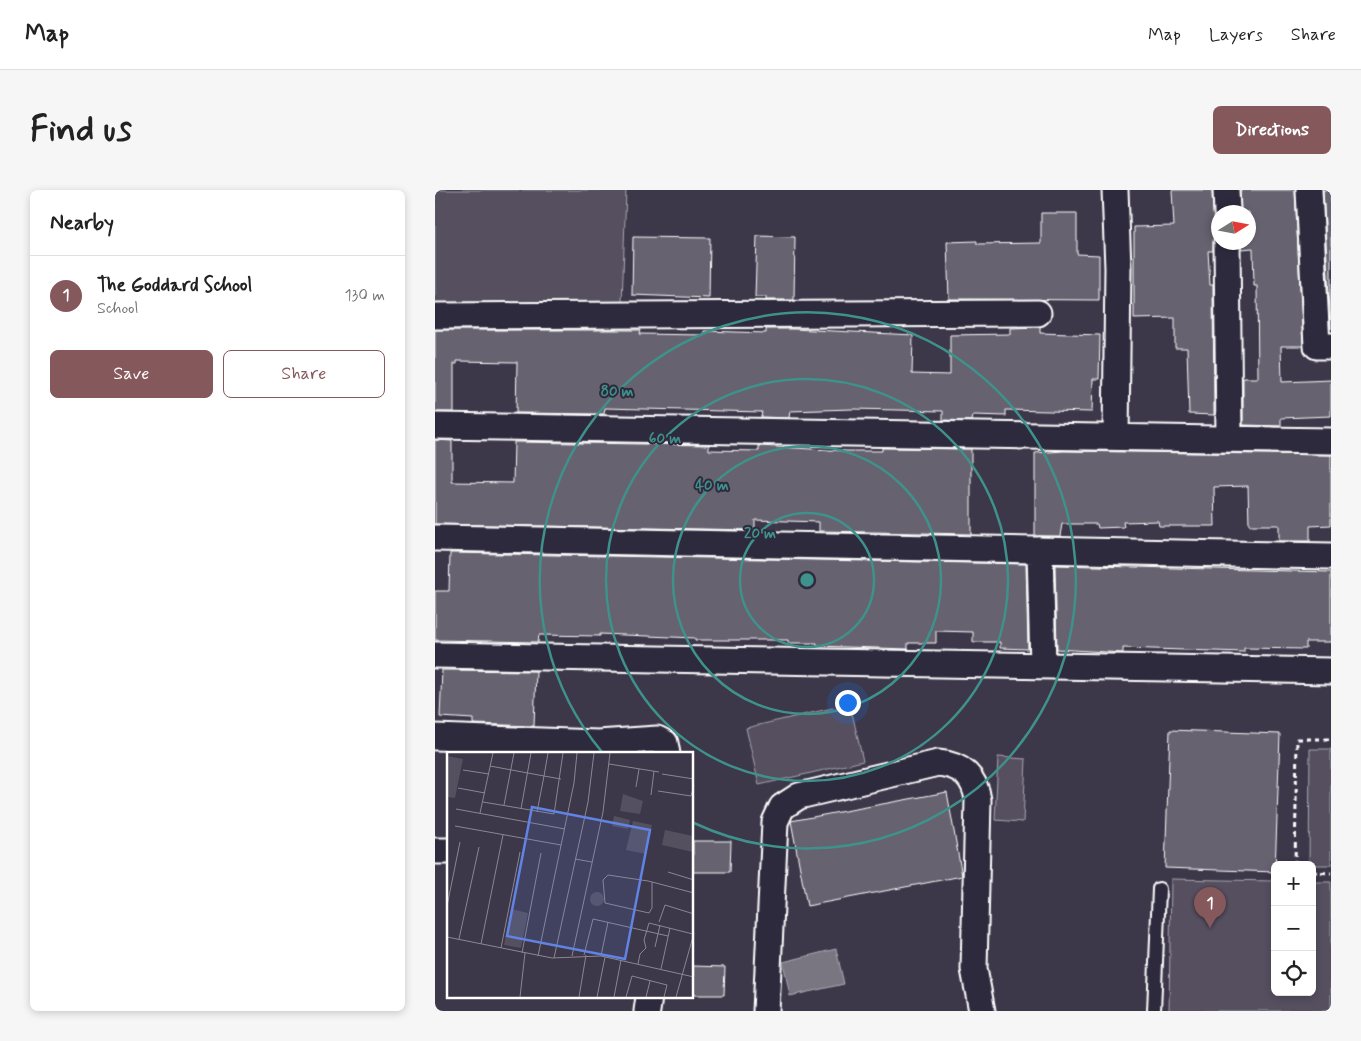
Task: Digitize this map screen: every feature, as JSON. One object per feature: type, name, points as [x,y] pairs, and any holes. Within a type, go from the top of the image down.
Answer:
[{"type":"street","points":[[1115,190],[1118,268],[1115,437]]},
{"type":"street","points":[[1226,190],[1227,205]]},
{"type":"street","points":[[1309,190],[1320,234],[1317,346],[1331,346]]},
{"type":"street","points":[[1227,250],[1229,439]]},
{"type":"street","points":[[435,316],[1038,313]]},
{"type":"street","points":[[435,426],[1331,441]]},
{"type":"street","points":[[435,538],[1331,556]]},
{"type":"street","points":[[1041,550],[1043,666]]},
{"type":"street","points":[[435,655],[1331,671]]},
{"type":"street","points":[[435,736],[598,743],[657,739],[665,743],[667,752]]},
{"type":"street","points":[[766,1011],[775,822],[782,806],[799,796],[939,763],[948,764],[966,772],[977,790],[974,969],[982,1011]]},
{"type":"street","points":[[647,1011],[649,998]]},
{"type":"lane","points":[[1154,1011],[1159,889]]},
{"type":"path","points":[[1295,861],[1297,739],[1331,739]]},
{"type":"path","points":[[1316,872],[1331,873]]},
{"type":"shaded area","points":[[435,190],[626,190],[622,304],[435,304]]},
{"type":"shaded area","points":[[850,704],[863,761],[759,785],[746,728]]},
{"type":"shaded area","points":[[1310,749],[1331,749],[1331,865],[1316,865],[1316,861],[1309,861]]},
{"type":"shaded area","points":[[998,757],[1026,759],[1023,822],[995,820]]},
{"type":"shaded area","points":[[1171,879],[1271,881],[1271,996],[1316,996],[1316,882],[1331,882],[1331,1011],[1169,1011]]},
{"type":"shaded area","points":[[836,949],[844,984],[790,996],[783,962]]},
{"type":"building","points":[[1172,190],[1212,190],[1211,250],[1213,251],[1208,251],[1210,285],[1213,285],[1214,415],[1189,414],[1187,348],[1175,348],[1175,318],[1134,319],[1134,227],[1174,226]]},
{"type":"building","points":[[1240,190],[1295,190],[1303,346],[1281,346],[1282,382],[1331,380],[1331,416],[1281,418],[1281,426],[1243,425],[1243,378],[1258,378],[1257,286],[1254,286],[1253,250],[1256,250],[1256,205],[1241,205]]},
{"type":"building","points":[[1323,190],[1331,190],[1331,329]]},
{"type":"building","points":[[1041,213],[1077,213],[1077,254],[1099,255],[1099,300],[949,299],[947,242],[977,241],[977,244],[1041,243]]},
{"type":"building","points":[[757,236],[795,237],[794,300],[766,300],[766,297],[755,297]]},
{"type":"building","points":[[633,237],[710,238],[709,298],[632,295]]},
{"type":"building","points":[[1040,327],[1040,333],[1100,335],[1099,379],[1093,379],[1092,412],[1006,410],[1006,416],[974,415],[971,421],[943,420],[943,411],[852,409],[790,411],[789,418],[761,417],[762,412],[605,408],[604,414],[516,413],[517,362],[457,361],[457,364],[454,364],[454,412],[435,412],[435,330],[641,330],[640,334],[704,335],[704,331],[766,333],[766,329],[793,329],[913,335],[912,374],[950,375],[950,335],[1010,334],[1010,328]]},
{"type":"building","points":[[435,440],[452,441],[452,482],[513,483],[514,442],[709,445],[709,450],[759,451],[759,446],[846,451],[882,451],[882,448],[971,449],[971,534],[819,531],[819,522],[755,520],[755,530],[435,524]]},
{"type":"building","points":[[1064,451],[1331,455],[1331,525],[1310,526],[1310,541],[1279,541],[1279,525],[1249,525],[1248,486],[1214,487],[1215,526],[1159,526],[1158,521],[1123,522],[1124,527],[1098,528],[1097,524],[1062,524],[1060,536],[1035,536],[1035,453]]},
{"type":"building","points":[[450,553],[1026,564],[1028,649],[1000,648],[1000,642],[973,642],[973,632],[936,631],[936,643],[908,643],[908,649],[817,646],[817,643],[788,643],[788,640],[695,640],[695,638],[600,634],[600,636],[539,635],[538,642],[435,640],[435,591],[449,591]]},
{"type":"building","points":[[1055,565],[1331,572],[1331,642],[1306,642],[1306,649],[1244,648],[1244,652],[1123,648],[1123,653],[1057,649]]},
{"type":"building","points":[[442,670],[536,671],[534,726],[473,724],[473,719],[440,717]]},
{"type":"building","points":[[1170,730],[1280,734],[1275,861],[1271,861],[1271,872],[1165,868]]},
{"type":"building","points":[[947,792],[962,876],[807,906],[791,821]]},
{"type":"building","points":[[694,841],[731,841],[730,872],[694,872]]},
{"type":"building","points":[[694,966],[725,967],[724,995],[694,995]]},
{"type":"place","name":"The Goddard School","points":[[1210,928]]}]
